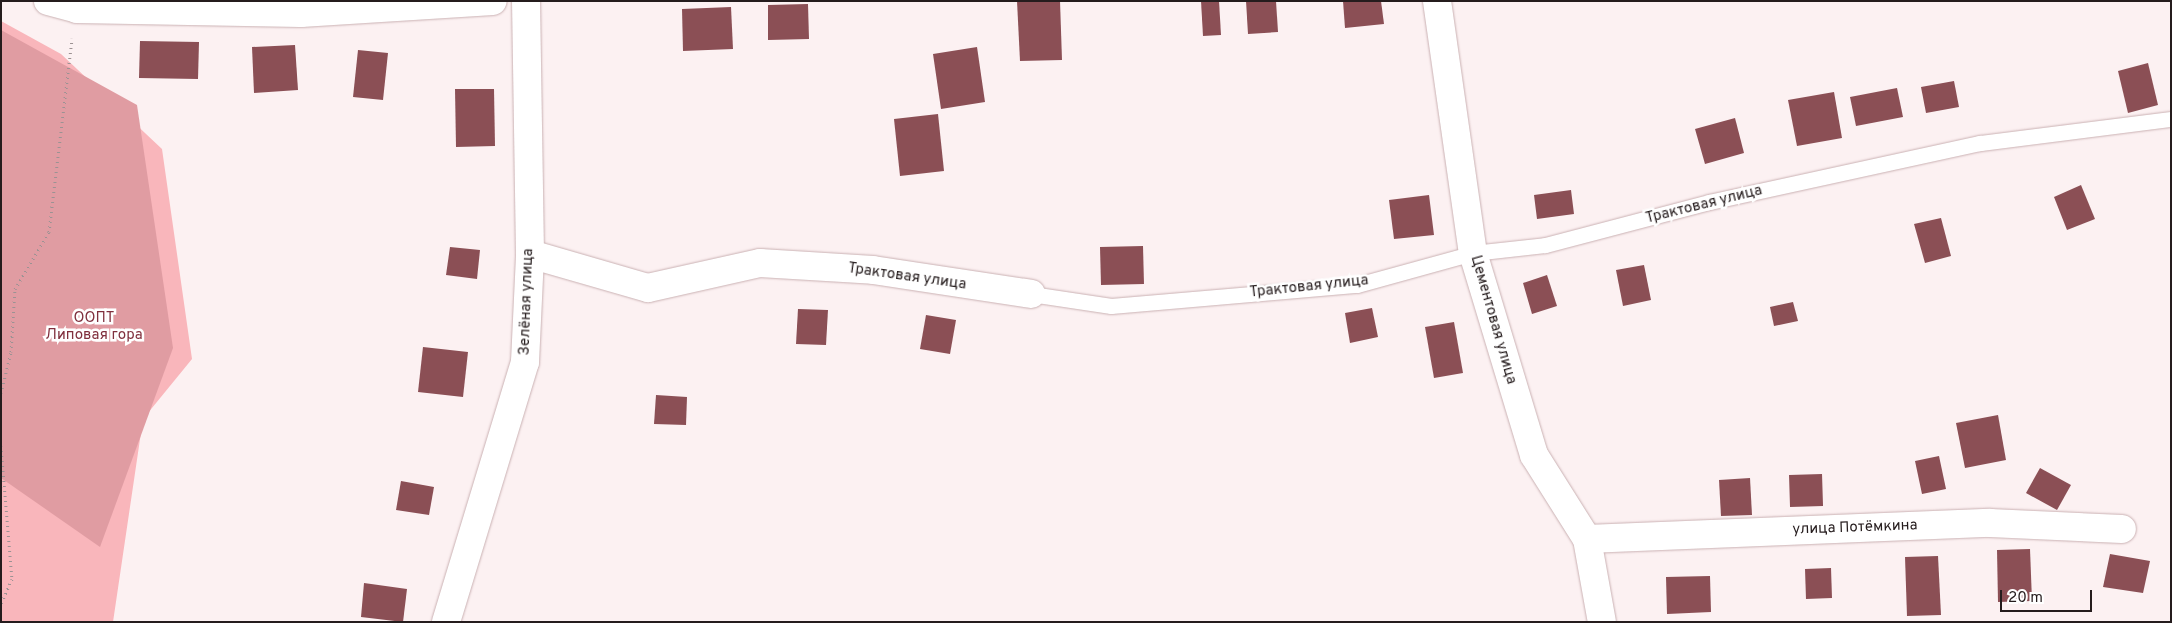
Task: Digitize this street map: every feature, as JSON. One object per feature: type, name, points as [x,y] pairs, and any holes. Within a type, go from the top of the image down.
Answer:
[{"type":"street","points":[[48,1],[77,8],[301,13],[493,1]]},
{"type":"street","name":"Зелёная улица","points":[[446,622],[525,362],[530,254],[526,1]]},
{"type":"street","name":"Цементовая улица","points":[[1436,1],[1473,253],[1534,455],[1587,539],[1602,622]]},
{"type":"street","name":"Трактовая улица","points":[[530,254],[648,288],[760,263],[873,270],[1030,294]]},
{"type":"street","name":"улица Потёмкина","points":[[1587,539],[1990,523],[2122,529]]},
{"type":"lane","name":"Трактовая улица","points":[[1030,294],[1111,306],[1357,285],[1473,253],[1545,245],[1709,202],[1980,143],[2171,119]]},
{"type":"path","points":[[1,392],[10,352],[15,289],[50,232],[77,8]]},
{"type":"path","points":[[1,446],[12,579],[1,604]]},
{"type":"green space","name":"ООПТ Липовая гора","points":[[1,21],[61,54],[162,149],[192,359],[143,419],[113,622],[1,622]]},
{"type":"green space","name":"ООПТ Липовая гора","points":[[1,30],[137,105],[173,348],[100,547],[1,478]]},
{"type":"building","points":[[1017,1],[1060,1],[1062,60],[1020,61]]},
{"type":"building","points":[[1201,1],[1219,1],[1221,35],[1203,36]]},
{"type":"building","points":[[1246,1],[1276,1],[1278,32],[1248,34]]},
{"type":"building","points":[[1343,1],[1381,1],[1384,24],[1345,28]]},
{"type":"building","points":[[808,4],[809,39],[768,40],[768,5]]},
{"type":"building","points":[[731,7],[733,49],[683,51],[682,9]]},
{"type":"building","points":[[140,41],[199,42],[198,79],[139,78]]},
{"type":"building","points":[[295,45],[298,90],[254,93],[252,47]]},
{"type":"building","points":[[977,47],[985,102],[941,109],[933,54]]},
{"type":"building","points":[[358,50],[388,53],[383,100],[353,97]]},
{"type":"building","points":[[2148,63],[2158,105],[2128,113],[2118,71]]},
{"type":"building","points":[[1954,81],[1959,107],[1926,113],[1921,87]]},
{"type":"building","points":[[1897,88],[1903,117],[1856,126],[1850,97]]},
{"type":"building","points":[[455,89],[494,89],[495,146],[456,147]]},
{"type":"building","points":[[1834,92],[1842,138],[1797,146],[1788,100]]},
{"type":"building","points":[[938,114],[944,171],[900,176],[894,119]]},
{"type":"building","points":[[1735,118],[1744,153],[1705,164],[1695,129]]},
{"type":"building","points":[[2081,185],[2095,219],[2067,230],[2054,197]]},
{"type":"building","points":[[1571,190],[1574,214],[1537,219],[1534,195]]},
{"type":"building","points":[[1429,195],[1434,235],[1394,239],[1389,200]]},
{"type":"building","points":[[1941,218],[1951,256],[1925,263],[1914,224]]},
{"type":"building","points":[[1143,246],[1144,284],[1101,285],[1100,247]]},
{"type":"building","points":[[450,247],[480,250],[477,279],[446,275]]},
{"type":"building","points":[[1644,265],[1651,300],[1623,306],[1616,270]]},
{"type":"building","points":[[1547,275],[1557,306],[1532,314],[1523,283]]},
{"type":"building","points":[[1793,302],[1798,321],[1774,326],[1770,307]]},
{"type":"building","points":[[1372,308],[1378,337],[1350,343],[1345,313]]},
{"type":"building","points":[[798,309],[828,310],[826,345],[796,344]]},
{"type":"building","points":[[926,315],[956,320],[950,354],[920,349]]},
{"type":"building","points":[[1454,322],[1463,373],[1434,378],[1425,327]]},
{"type":"building","points":[[423,347],[468,352],[463,397],[418,392]]},
{"type":"building","points":[[656,395],[687,397],[686,425],[654,424]]},
{"type":"building","points":[[1998,415],[2006,460],[1965,468],[1956,423]]},
{"type":"building","points":[[1939,456],[1946,489],[1922,494],[1915,461]]},
{"type":"building","points":[[2040,468],[2071,485],[2057,510],[2026,493]]},
{"type":"building","points":[[1822,474],[1823,506],[1790,507],[1789,475]]},
{"type":"building","points":[[1750,478],[1752,515],[1721,516],[1719,480]]},
{"type":"building","points":[[401,481],[434,487],[429,515],[396,510]]},
{"type":"building","points":[[2030,549],[2032,601],[1998,602],[1997,550]]},
{"type":"building","points":[[2110,554],[2150,561],[2143,593],[2103,587]]},
{"type":"building","points":[[1938,556],[1941,615],[1907,616],[1905,557]]},
{"type":"building","points":[[1831,568],[1832,598],[1806,599],[1805,569]]},
{"type":"building","points":[[1710,576],[1711,612],[1667,614],[1666,577]]},
{"type":"building","points":[[364,583],[407,589],[403,622],[361,617]]}]
